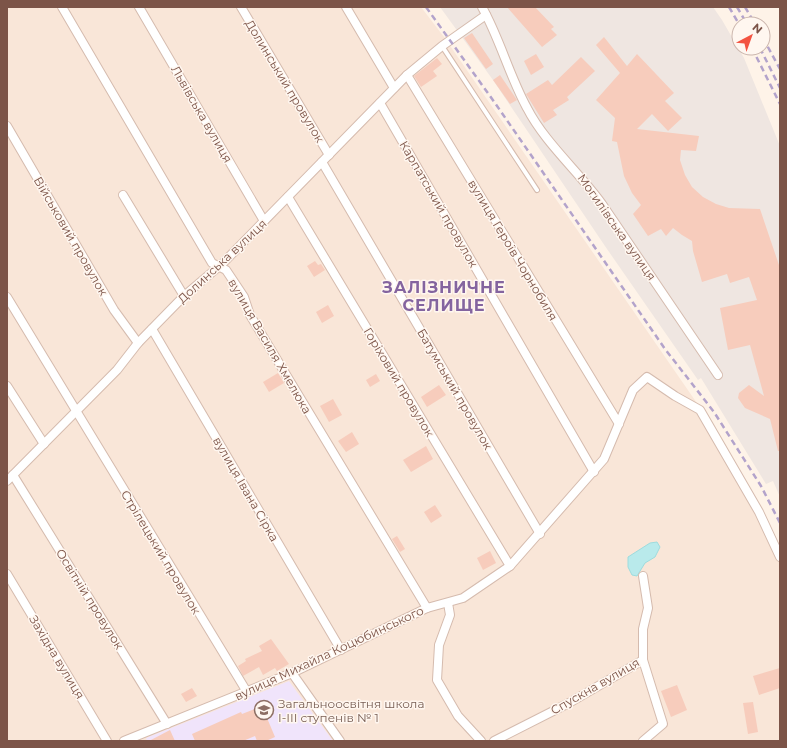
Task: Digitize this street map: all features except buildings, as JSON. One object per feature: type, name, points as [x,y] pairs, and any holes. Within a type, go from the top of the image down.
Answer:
[{"type":"street","name":"вулиця Василя Хмелюка","points":[[62,7],[212,263],[226,270],[244,297],[250,315],[426,608]]},
{"type":"street","name":"Львівська вулиця","points":[[139,7],[264,221]]},
{"type":"street","name":"Долинський провулок","points":[[241,7],[329,154]]},
{"type":"street","points":[[346,7],[394,88]]},
{"type":"street","name":"Могилівська вулиця","points":[[482,7],[527,108],[549,141],[583,178],[602,204],[718,375]]},
{"type":"street","name":"Долинська вулиця","points":[[7,481],[117,370],[138,343],[184,296],[219,266],[407,75],[442,46],[486,15]]},
{"type":"street","name":"вулиця Героїв Чорнобиля","points":[[407,75],[619,424]]},
{"type":"street","name":"Карпатський провулок","points":[[380,103],[594,472]]},
{"type":"street","name":"Військовий провулок","points":[[7,126],[114,310],[138,343]]},
{"type":"street","name":"Батумський провулок","points":[[322,162],[540,534]]},
{"type":"street","points":[[123,195],[184,296]]},
{"type":"street","name":"Горіховий провулок","points":[[288,197],[510,566]]},
{"type":"street","name":"Стрілецький провулок","points":[[7,297],[247,692]]},
{"type":"street","name":"вулиця Івана Сірка","points":[[152,329],[341,650]]},
{"type":"street","name":"вулиця Михайла Коцюбинського","points":[[124,741],[292,673],[426,608],[463,598],[510,566],[540,534],[604,459],[634,390],[647,377],[675,396],[700,410],[759,512],[780,557]]},
{"type":"street","points":[[7,386],[44,444]]},
{"type":"street","name":"Освітній провулок","points":[[13,475],[167,724]]},
{"type":"street","name":"Західна вулиця","points":[[7,574],[107,741]]},
{"type":"street","name":"Спускна вулиця","points":[[494,741],[568,703],[643,660],[643,629],[648,608],[643,576]]},
{"type":"street","points":[[448,603],[450,615],[439,645],[437,680],[458,716],[481,741]]},
{"type":"street","points":[[643,660],[663,724],[643,741]]},
{"type":"street","points":[[292,673],[340,741]]},
{"type":"lane","points":[[442,46],[537,190]]},
{"type":"shaded area","points":[[7,7],[421,7],[444,37],[701,409],[780,547],[780,741],[7,741]]},
{"type":"shaded area","points":[[440,7],[713,7],[722,20],[731,36],[731,56],[743,56],[744,58],[780,146],[780,497],[773,481],[766,484],[701,378],[698,380],[607,249],[493,80]]},
{"type":"shaded area","name":"Загальноосвітня школа І-ІІІ ступенів № 1","points":[[289,681],[333,741],[147,741],[146,738]]},
{"type":"water","points":[[657,542],[660,547],[655,557],[645,563],[637,576],[632,575],[628,567],[628,557],[650,543]]},
{"type":"railway","points":[[426,7],[495,103],[665,349],[714,412],[761,486],[780,523]]},
{"type":"railway","points":[[729,7],[734,16]]},
{"type":"railway","points":[[737,7],[742,16]]},
{"type":"railway","points":[[745,7],[750,16]]},
{"type":"railway","points":[[771,53],[780,69]]},
{"type":"railway","points":[[756,56],[780,104]]},
{"type":"railway","points":[[764,56],[780,88]]},
{"type":"place","name":"Загальноосвітня школа І-ІІІ ступенів № 1","points":[[264,710]]},
{"type":"district","name":"ЗАЛІЗНИЧНЕ СЕЛИЩЕ","points":[[444,296]]}]
